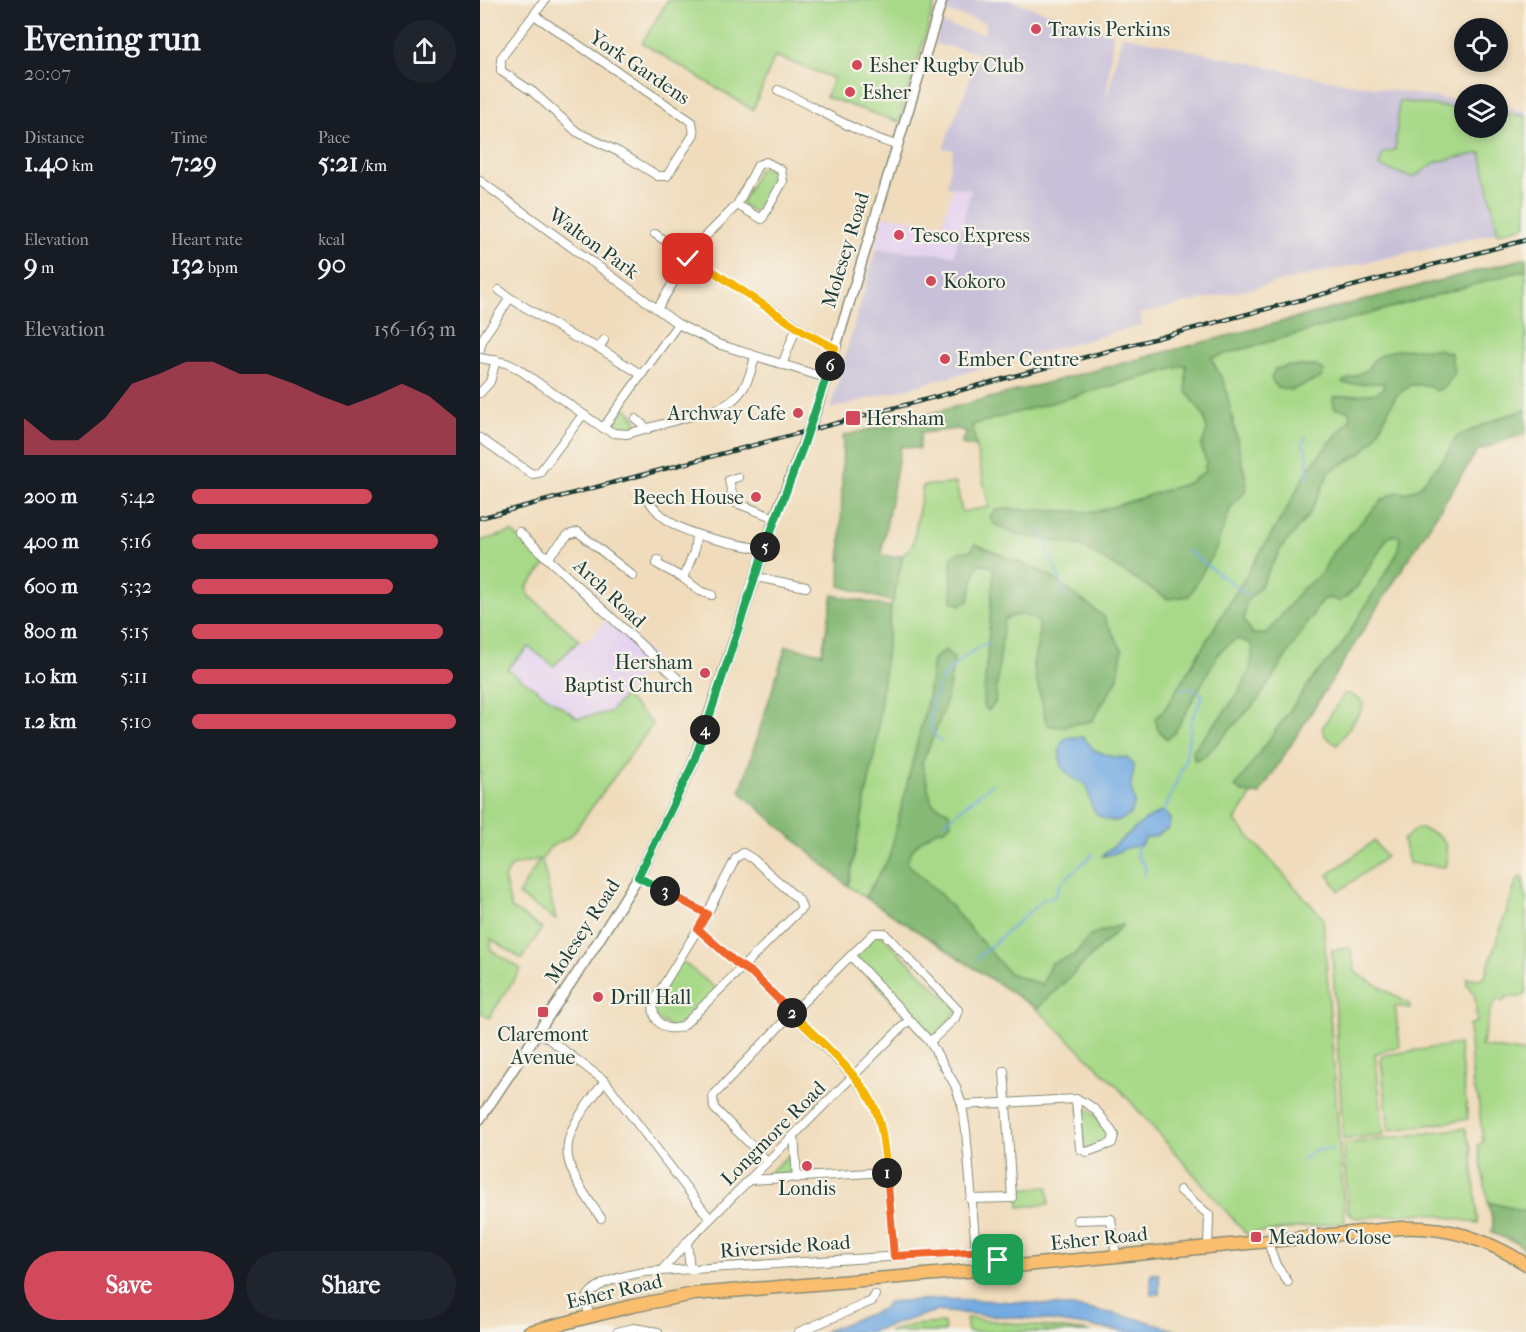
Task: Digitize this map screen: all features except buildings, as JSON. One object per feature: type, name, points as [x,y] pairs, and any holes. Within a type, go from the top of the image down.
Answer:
[{"type":"main road","name":"Esher Road","points":[[529,1332],[589,1316],[694,1294],[1394,1228],[1436,1228],[1478,1238],[1526,1264]]},
{"type":"main road","name":"Esher Road","points":[[558,1332],[656,1308],[712,1299],[885,1286],[1371,1237],[1432,1236],[1461,1241],[1485,1249],[1526,1272]]},
{"type":"street","name":"York Gardens","points":[[534,15],[692,122],[694,134],[667,176],[658,176],[619,152],[577,132],[532,92],[501,71],[501,58],[545,0]]},
{"type":"street","name":"Molesey Road","points":[[480,1119],[483,1104],[538,1031],[638,877],[703,737],[764,550],[826,378],[942,0]]},
{"type":"street","points":[[778,90],[810,104],[828,117],[856,128],[872,138],[896,145]]},
{"type":"street","points":[[657,309],[696,246],[737,205],[762,162],[781,170],[783,181],[762,219],[737,205]]},
{"type":"street","name":"Walton Park","points":[[480,181],[678,324],[712,342],[826,378]]},
{"type":"street","points":[[655,234],[835,348]]},
{"type":"street","points":[[500,290],[574,338],[601,344],[642,375]]},
{"type":"street","points":[[480,349],[483,338],[510,298]]},
{"type":"street","points":[[603,428],[678,324]]},
{"type":"street","points":[[782,365],[797,326]]},
{"type":"street","points":[[480,358],[496,360],[516,368],[582,416],[614,433],[627,434],[720,408],[734,401],[746,386],[755,357]]},
{"type":"street","points":[[480,393],[490,382],[496,360]]},
{"type":"street","points":[[480,438],[532,474],[539,474],[582,416]]},
{"type":"street","points":[[636,419],[648,429]]},
{"type":"street","points":[[738,477],[729,480],[728,483],[734,502],[775,518]]},
{"type":"street","points":[[648,499],[654,510],[696,536],[764,550]]},
{"type":"street","name":"Arch Road","points":[[519,532],[678,679]]},
{"type":"street","points":[[547,558],[568,536],[578,532],[633,576]]},
{"type":"street","points":[[683,579],[694,552],[696,536]]},
{"type":"street","points":[[658,560],[657,564],[700,591],[712,595]]},
{"type":"street","points":[[756,577],[806,586]]},
{"type":"street","points":[[743,854],[753,859],[800,900],[802,908],[684,1025],[674,1029],[660,1024],[652,1013],[655,999],[698,929],[736,858],[743,854]]},
{"type":"street","points":[[638,877],[707,914]]},
{"type":"street","points":[[698,929],[752,973],[854,1077],[873,1103],[882,1132],[894,1256]]},
{"type":"street","points":[[767,1161],[712,1103],[715,1093],[874,933],[881,932],[956,1006],[958,1013],[955,1018],[930,1042]]},
{"type":"street","points":[[851,956],[930,1042],[948,1071],[962,1105],[976,1251],[995,1252],[999,1267]]},
{"type":"street","name":"Longmore Road","points":[[662,1270],[767,1161],[909,1020]]},
{"type":"street","points":[[538,1031],[605,1081],[710,1219]]},
{"type":"street","points":[[970,1199],[1012,1198],[1004,1071]]},
{"type":"street","points":[[601,1218],[571,1171],[567,1151],[569,1135],[580,1113],[605,1081]]},
{"type":"street","points":[[962,1105],[1076,1099],[1086,1101],[1098,1112],[1114,1135],[1112,1143],[1087,1152],[1080,1149],[1076,1099]]},
{"type":"street","points":[[794,1135],[797,1178]]},
{"type":"street","points":[[750,1180],[887,1172]]},
{"type":"street","points":[[1180,1190],[1209,1215],[1208,1247]]},
{"type":"street","points":[[1077,1220],[1112,1219],[1116,1256]]},
{"type":"street","points":[[687,1242],[690,1269]]},
{"type":"street","points":[[1270,1248],[1276,1265],[1288,1282]]},
{"type":"street","name":"Riverside Road","points":[[589,1316],[586,1298],[596,1288],[627,1275],[662,1270],[976,1251]]},
{"type":"street","points":[[799,1332],[872,1301],[875,1295]]},
{"type":"street","points":[[617,1332],[634,1328],[658,1332]]},
{"type":"shaded area","points":[[948,0],[1008,0],[1113,33],[1106,102],[1122,35],[1324,79],[1454,100],[1454,138],[1508,138],[1508,109],[1526,111],[1526,226],[1139,314],[1143,325],[830,409],[876,249],[954,255],[971,190],[947,186],[953,150],[943,148],[979,56],[976,52],[935,44],[941,24],[985,34],[986,23],[945,11]]},
{"type":"shaded area","points":[[953,187],[971,190],[954,255],[876,249],[883,216],[942,224]]},
{"type":"shaded area","points":[[610,616],[656,658],[610,712],[578,718],[507,669],[529,646],[554,666],[579,640],[585,642]]},
{"type":"green space","name":"Esher Rugby Club","points":[[668,0],[936,0],[899,122],[826,97],[833,78],[775,56],[753,110],[642,43]]},
{"type":"green space","points":[[1399,101],[1454,108],[1454,138],[1508,138],[1508,114],[1526,116],[1526,226],[1498,233],[1481,153],[1436,162],[1413,178],[1379,166],[1383,153],[1395,150]]},
{"type":"green space","points":[[762,167],[777,172],[778,180],[762,210],[754,212],[741,204]]},
{"type":"green space","points":[[1526,258],[1526,270],[1211,358],[1225,385],[1247,484],[1245,492],[1231,507],[1215,551],[1189,596],[1168,599],[1080,545],[1017,535],[994,524],[990,516],[996,510],[1006,509],[1096,512],[1188,483],[1204,472],[1206,462],[1201,446],[1207,431],[1204,416],[1186,391],[1186,365],[972,425],[976,446],[965,446],[961,442],[967,432],[958,429],[921,433],[919,449],[901,446],[881,554],[892,557],[903,555],[893,602],[840,586],[843,436]]},
{"type":"green space","points":[[1526,270],[1526,410],[1502,417],[1469,447],[1235,821],[1323,918],[1345,1222],[1246,1234],[1116,1085],[1037,1009],[848,886],[876,746],[891,607],[903,555],[913,544],[923,486],[956,483],[962,512],[989,507],[971,425]]},
{"type":"green space","points":[[1407,349],[1437,349],[1451,353],[1454,374],[1445,387],[1436,391],[1428,385],[1411,385],[1396,396],[1375,438],[1362,453],[1330,471],[1308,516],[1282,547],[1260,587],[1246,602],[1244,621],[1253,634],[1267,634],[1302,589],[1322,573],[1333,552],[1383,499],[1396,492],[1406,493],[1418,488],[1446,456],[1456,437],[1502,417],[1526,410],[1526,433],[1477,451],[1259,795],[1244,793],[1235,787],[1316,674],[1340,648],[1397,554],[1400,537],[1397,535],[1388,537],[1357,587],[1340,602],[1330,598],[1322,600],[1258,700],[1204,757],[1194,760],[1193,750],[1243,685],[1252,656],[1250,643],[1236,639],[1220,651],[1175,732],[1167,739],[1158,730],[1155,718],[1165,709],[1289,505],[1308,469],[1351,418],[1349,411],[1334,408],[1333,397],[1377,393],[1384,388],[1384,383],[1345,384],[1342,382],[1367,370],[1379,356],[1388,352]]},
{"type":"green space","points":[[1288,366],[1316,366],[1324,370],[1321,378],[1291,390],[1277,388],[1271,378],[1275,369]]},
{"type":"green space","points":[[624,406],[636,419],[637,427],[618,428],[614,424]]},
{"type":"green space","points":[[512,532],[546,564],[527,587],[529,595],[579,640],[554,666],[529,647],[507,669],[578,718],[610,712],[624,696],[653,724],[571,836],[549,848],[542,860],[556,920],[518,895],[540,859],[512,866],[504,878],[511,908],[542,928],[522,959],[491,939],[491,950],[521,969],[489,1018],[480,1012],[480,541]]},
{"type":"green space","points":[[975,544],[1049,575],[1103,616],[1122,650],[1118,678],[1092,721],[1059,727],[1047,725],[1033,664],[1039,636],[1039,622],[1022,615],[1004,620],[995,703],[988,711],[983,705],[994,569],[984,564],[977,565],[969,601],[960,605],[952,601],[951,558],[959,552],[971,551]]},
{"type":"green space","points":[[833,595],[891,607],[876,746],[848,886],[740,792],[786,646],[822,653]]},
{"type":"green space","points":[[945,650],[954,658],[950,686],[922,763],[932,803],[949,812],[951,823],[945,829],[921,841],[912,851],[907,863],[942,896],[1009,973],[1042,985],[1051,963],[1074,955],[1090,935],[1124,924],[1037,1009],[865,897],[889,858],[928,698],[933,659]]},
{"type":"green space","points":[[1344,694],[1350,694],[1363,702],[1363,708],[1337,745],[1326,737],[1322,728]]},
{"type":"green space","points":[[1417,828],[1433,833],[1443,840],[1447,850],[1445,867],[1409,863],[1403,840]]},
{"type":"green space","points":[[1374,841],[1386,857],[1339,891],[1328,875]]},
{"type":"green space","points":[[1522,876],[1526,897],[1526,992],[1521,997],[1505,997],[1503,1002],[1497,999],[1490,1012],[1481,1046],[1526,1053],[1526,1212],[1488,1202],[1478,1146],[1483,1141],[1478,1098],[1473,1088],[1469,1025],[1477,1022],[1475,996],[1467,984],[1467,978],[1484,979],[1517,880]]},
{"type":"green space","points":[[877,931],[958,1010],[930,1042],[851,956]]},
{"type":"green space","points":[[1350,948],[1356,973],[1409,1004],[1410,1008],[1395,1006],[1400,1046],[1375,1054],[1384,1134],[1343,1140],[1332,950]]},
{"type":"green space","points":[[679,959],[719,991],[674,1029],[654,1017],[652,1009]]},
{"type":"green space","points":[[1459,1044],[1468,1119],[1389,1131],[1381,1060],[1385,1055]]},
{"type":"green space","points":[[1082,1105],[1104,1126],[1108,1142],[1088,1149],[1085,1147],[1079,1106]]},
{"type":"green space","points":[[1465,1128],[1471,1147],[1478,1223],[1425,1213],[1355,1218],[1348,1212],[1343,1144]]},
{"type":"green space","points":[[791,1153],[791,1173],[770,1175],[769,1173]]},
{"type":"green space","points":[[1048,1187],[1049,1204],[1019,1207],[1018,1189]]},
{"type":"green space","points":[[1488,1202],[1526,1212],[1526,1250],[1517,1243],[1492,1233],[1493,1224]]},
{"type":"green space","points":[[966,1318],[1091,1332],[968,1332]]},
{"type":"green space","points":[[944,1323],[945,1332],[888,1332],[913,1325]]},
{"type":"water","points":[[1083,737],[1094,750],[1113,757],[1127,758],[1133,764],[1131,786],[1134,806],[1127,817],[1115,821],[1102,818],[1092,806],[1087,786],[1064,769],[1060,759],[1061,744],[1068,738]]},
{"type":"water","points":[[1163,811],[1170,819],[1169,828],[1154,837],[1146,838],[1140,846],[1102,856],[1144,821]]},
{"type":"water","points":[[1151,1274],[1159,1274],[1159,1294],[1151,1294]]},
{"type":"water","points":[[938,1299],[1029,1303],[1091,1310],[1122,1315],[1179,1332],[1128,1332],[1044,1320],[936,1311],[869,1332],[823,1332],[883,1309],[888,1302]]},
{"type":"waterway","points":[[1306,437],[1303,443],[1308,456],[1307,478]]},
{"type":"waterway","points":[[1040,528],[1066,597]]},
{"type":"waterway","points":[[1186,550],[1249,596]]},
{"type":"waterway","points":[[941,741],[935,735],[930,718],[937,688],[947,673],[961,660],[990,643]]},
{"type":"waterway","points":[[1164,812],[1185,761],[1192,719],[1203,695],[1191,688],[1180,690]]},
{"type":"waterway","points":[[945,822],[992,784]]},
{"type":"waterway","points":[[1137,846],[1137,856],[1146,867],[1144,876]]},
{"type":"waterway","points":[[976,959],[1045,898],[1054,898],[1060,884],[1093,854]]},
{"type":"waterway","points":[[1302,1160],[1315,1150],[1332,1149]]},
{"type":"railway","points":[[480,518],[1526,240]]},
{"type":"place","name":"Travis Perkins","points":[[1036,29]]},
{"type":"place","name":"Esher Rugby Club","points":[[857,65]]},
{"type":"place","name":"Esher","points":[[850,92]]},
{"type":"place","name":"Tesco Express","points":[[899,235]]},
{"type":"place","name":"Kokoro","points":[[931,281]]},
{"type":"place","name":"Ember Centre","points":[[945,359]]},
{"type":"place","name":"Archway Cafe","points":[[798,413]]},
{"type":"place","name":"Hersham","points":[[853,418]]},
{"type":"place","name":"Beech House","points":[[756,497]]},
{"type":"place","name":"Hersham Baptist Church","points":[[705,673]]},
{"type":"place","name":"Drill Hall","points":[[598,997]]},
{"type":"place","name":"Claremont Avenue","points":[[543,1012]]},
{"type":"place","name":"Londis","points":[[807,1166]]},
{"type":"place","name":"Meadow Close","points":[[1256,1237]]},
{"type":"route","points":[[688,259],[690,256],[804,332],[835,348],[817,408],[764,550],[703,737],[692,766],[638,877],[707,914],[698,929],[736,963],[752,973],[854,1077],[873,1103],[882,1132],[894,1256],[992,1251],[995,1252],[998,1260]]}]
